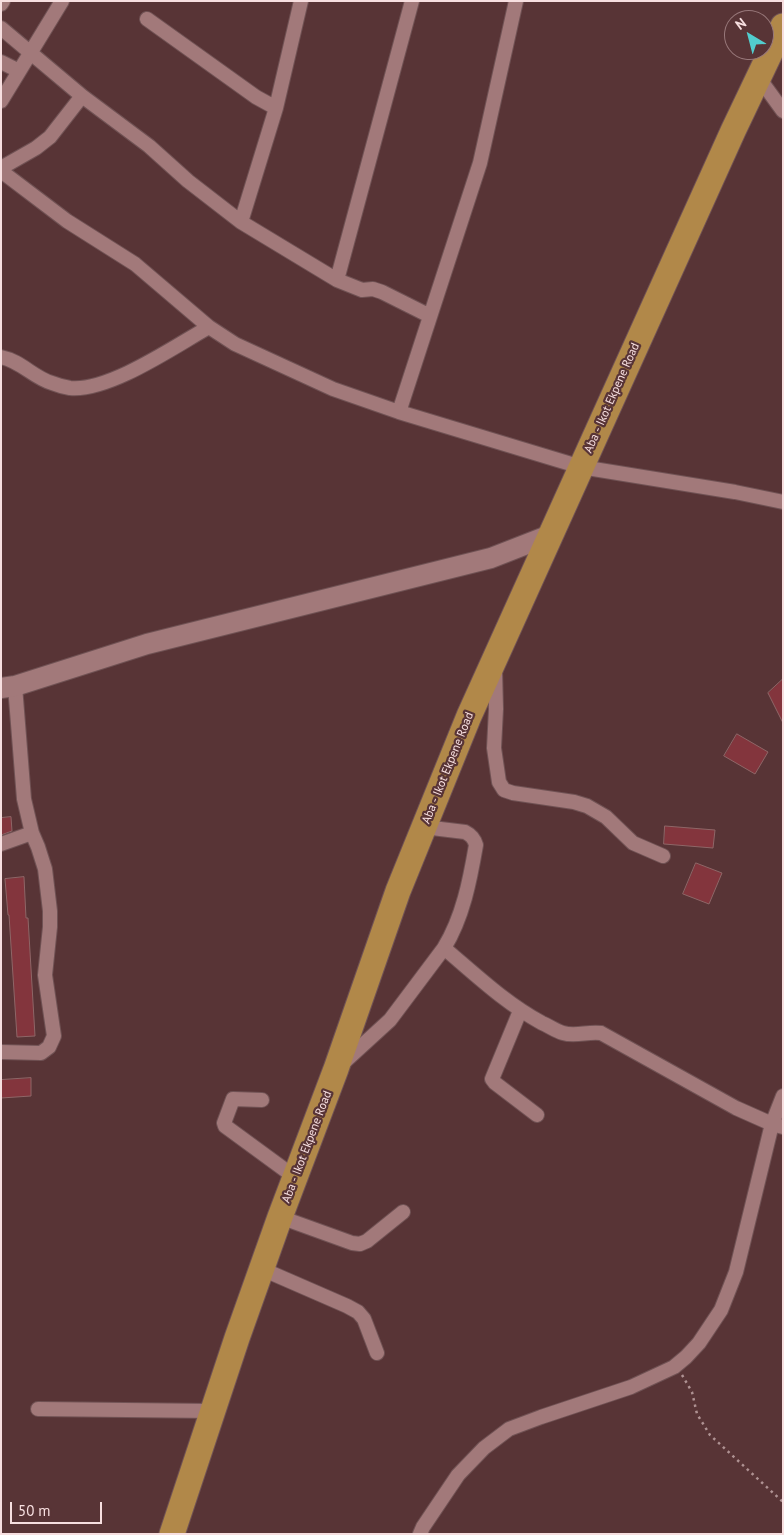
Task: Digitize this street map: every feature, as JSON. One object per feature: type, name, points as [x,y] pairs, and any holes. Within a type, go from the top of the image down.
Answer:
[{"type":"highway","name":"Aba - Ikot Ekpene Road","points":[[172,1534],[262,1269],[336,1069],[398,891],[469,716],[580,467],[733,131],[783,26]]},
{"type":"street","points":[[1,101],[62,1]]},
{"type":"street","points":[[241,222],[276,108],[301,1]]},
{"type":"street","points":[[337,280],[412,1]]},
{"type":"street","points":[[398,412],[480,163],[516,1]]},
{"type":"street","points":[[147,19],[256,97],[276,108]]},
{"type":"street","points":[[1,28],[82,96],[149,146],[188,182],[241,222],[337,280],[362,290],[373,289],[382,292],[430,316]]},
{"type":"street","points":[[1,62],[19,71]]},
{"type":"street","points":[[759,78],[783,111]]},
{"type":"street","points":[[82,96],[50,137],[1,170],[68,221],[135,264],[208,327],[235,344],[334,389],[398,412],[580,467],[735,492],[783,502]]},
{"type":"street","points":[[1,357],[8,358],[21,365],[49,383],[71,388],[93,386],[131,372],[208,327]]},
{"type":"street","points":[[1,1052],[41,1053],[49,1047],[54,1036],[45,975],[50,911],[45,869],[32,833],[24,799],[8,687],[147,644],[491,558],[550,535]]},
{"type":"street","points":[[495,659],[496,709],[494,748],[499,782],[504,790],[587,806],[606,817],[633,843],[663,856]]},
{"type":"street","points":[[336,1069],[390,1020],[444,948],[461,909],[476,845],[471,835],[465,832],[424,828]]},
{"type":"street","points":[[1,844],[32,833]]},
{"type":"street","points":[[444,948],[520,1011],[562,1033],[575,1035],[593,1032],[601,1033],[736,1108],[778,1126]]},
{"type":"street","points":[[520,1011],[492,1079],[537,1115]]},
{"type":"street","points":[[420,1534],[458,1475],[484,1448],[509,1429],[630,1387],[674,1367],[699,1343],[721,1310],[736,1272],[778,1126],[783,1096]]},
{"type":"street","points":[[262,1100],[233,1099],[224,1123],[296,1178]]},
{"type":"street","points":[[280,1218],[352,1243],[360,1244],[367,1241],[403,1212]]},
{"type":"street","points":[[262,1269],[358,1312],[364,1319],[378,1353]]},
{"type":"street","points":[[38,1409],[213,1411]]},
{"type":"path","points":[[674,1367],[685,1379],[692,1392],[697,1414],[710,1435],[783,1502]]},
{"type":"building","points":[[783,679],[783,723],[768,693]]},
{"type":"building","points":[[737,734],[768,752],[755,774],[724,756]]},
{"type":"building","points":[[11,817],[12,831],[1,835],[1,818]]},
{"type":"building","points":[[665,826],[715,830],[713,848],[664,844]]},
{"type":"building","points":[[696,863],[722,873],[709,904],[683,894]]},
{"type":"building","points":[[24,877],[35,1036],[17,1037],[5,879]]},
{"type":"building","points":[[31,1078],[31,1096],[1,1098],[1,1080]]}]
